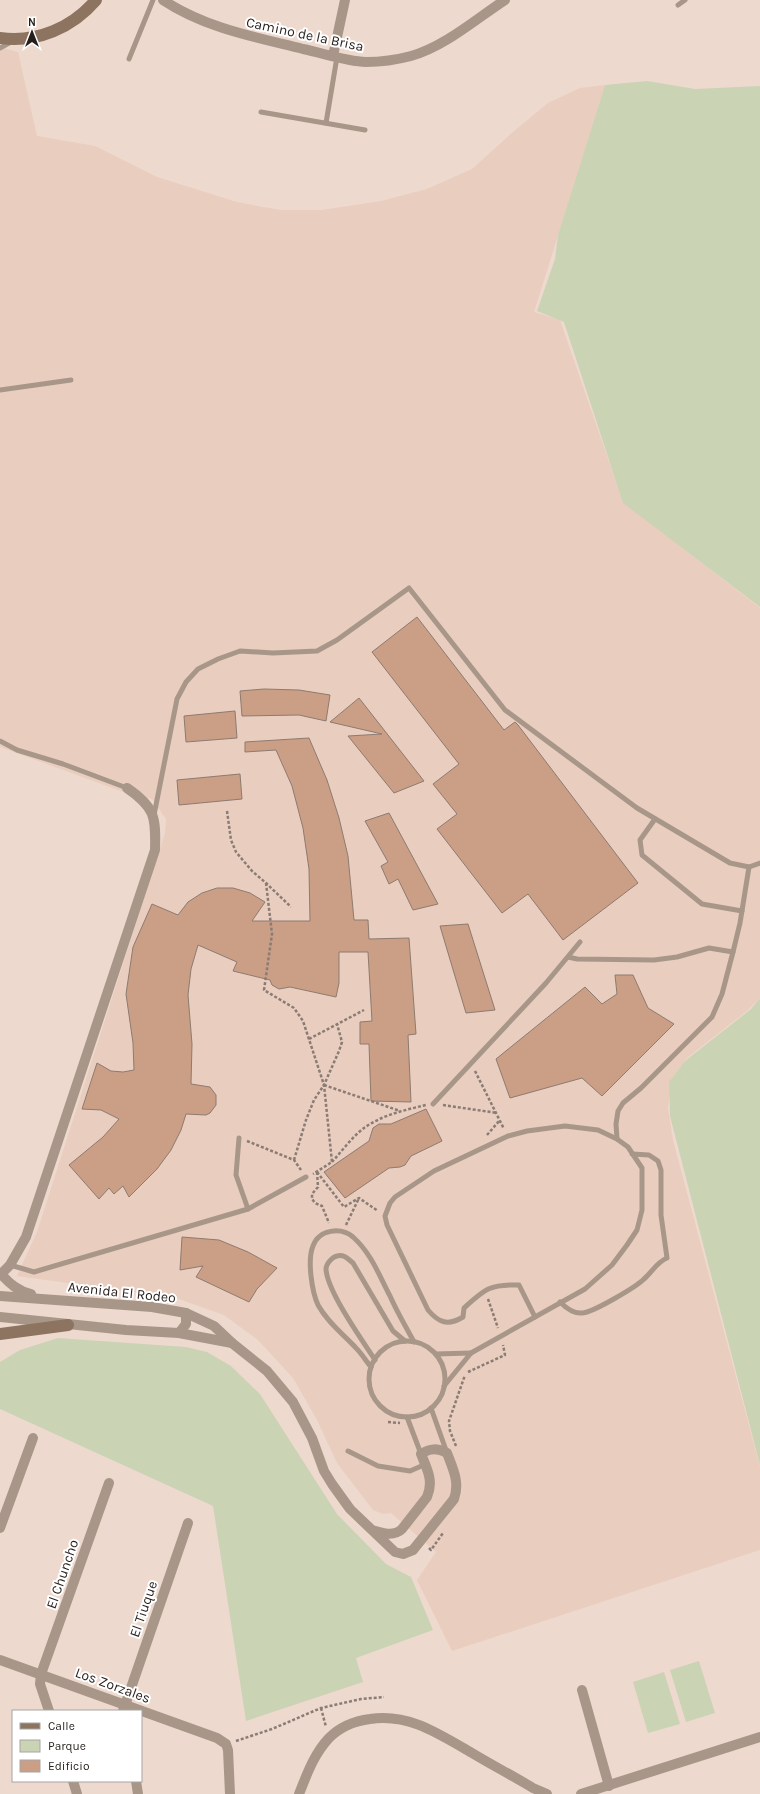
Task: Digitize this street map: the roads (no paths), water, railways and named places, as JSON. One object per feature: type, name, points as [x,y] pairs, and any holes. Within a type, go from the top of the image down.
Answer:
[{"type":"street","points":[[0,38],[16,39],[39,36],[62,28],[84,12],[96,0]]},
{"type":"street","name":"Camino de la Brisa","points":[[163,0],[181,11],[234,32],[364,62],[388,61],[413,56],[438,44],[504,0]]},
{"type":"street","points":[[335,56],[345,0]]},
{"type":"street","points":[[54,1300],[23,1292],[0,1275],[10,1265],[26,1237],[155,850],[154,817],[147,804],[127,788]]},
{"type":"street","name":"Avenida El Rodeo","points":[[0,1296],[152,1307],[186,1313],[214,1326],[232,1343],[252,1358],[281,1386],[303,1420],[332,1484],[350,1509],[395,1552],[403,1554],[413,1550],[451,1505],[457,1493],[456,1476],[447,1453]]},
{"type":"street","points":[[179,1333],[186,1324],[186,1313]]},
{"type":"street","name":"Avenida El Rodeo","points":[[0,1317],[68,1325],[179,1333],[232,1343]]},
{"type":"street","points":[[0,1334],[68,1325]]},
{"type":"street","points":[[0,1528],[33,1438]]},
{"type":"street","points":[[372,1530],[390,1534],[399,1532],[403,1528],[427,1497],[429,1492],[430,1480],[422,1454],[428,1450],[434,1449],[439,1449],[447,1453]]},
{"type":"street","name":"El Chuncho","points":[[41,1674],[109,1483]]},
{"type":"street","name":"El Tiuque","points":[[124,1708],[188,1523]]},
{"type":"street","name":"Los Zorzales","points":[[0,1660],[41,1674],[124,1708]]},
{"type":"street","points":[[41,1674],[40,1684],[49,1710]]},
{"type":"street","points":[[582,1690],[609,1786]]},
{"type":"street","name":"Los Zorzales","points":[[142,1714],[217,1738],[226,1744],[228,1750],[230,1794]]},
{"type":"street","points":[[299,1794],[312,1763],[329,1738],[342,1727],[355,1721],[385,1717],[405,1720],[441,1736],[532,1791],[548,1794]]},
{"type":"street","points":[[580,1794],[760,1737]]},
{"type":"street","points":[[73,1782],[77,1794]]},
{"type":"street","points":[[136,1782],[138,1794]]},
{"type":"lane","points":[[128,59],[153,0]]},
{"type":"lane","points":[[678,5],[684,0]]},
{"type":"lane","points":[[0,48],[16,39]]},
{"type":"lane","points":[[326,123],[335,56]]},
{"type":"lane","points":[[261,112],[365,130]]},
{"type":"lane","points":[[0,390],[71,380]]},
{"type":"lane","points":[[154,817],[177,699],[186,682],[198,669],[240,651],[273,653],[317,651],[336,640],[409,588],[505,710],[637,808],[655,819],[730,863],[749,867],[760,863]]},
{"type":"lane","points":[[0,741],[17,750],[63,764],[127,788]]},
{"type":"lane","points":[[655,819],[640,840],[642,855],[702,904],[742,911]]},
{"type":"lane","points":[[617,1139],[616,1124],[618,1112],[623,1103],[641,1088],[712,1017],[722,994],[733,952],[742,911],[749,867]]},
{"type":"lane","points":[[433,1104],[471,1064],[580,942]]},
{"type":"lane","points":[[568,957],[577,959],[654,960],[677,957],[709,948],[733,952]]},
{"type":"lane","points":[[444,1386],[471,1353],[501,1337],[585,1288],[612,1265],[637,1230],[642,1210],[642,1168],[628,1147],[617,1139],[598,1130],[565,1126],[527,1131],[508,1136],[434,1171],[395,1197],[390,1203],[385,1216],[387,1225],[428,1310],[434,1317],[444,1322],[454,1322],[463,1317],[464,1308],[485,1290],[494,1286],[519,1285],[535,1317]]},
{"type":"lane","points":[[239,1138],[236,1175],[248,1209]]},
{"type":"lane","points":[[560,1302],[568,1310],[581,1313],[592,1311],[643,1280],[662,1260],[667,1258],[661,1215],[661,1177],[658,1161],[649,1155],[632,1154]]},
{"type":"lane","points":[[10,1265],[34,1272],[248,1209],[306,1177]]},
{"type":"lane","points":[[371,1368],[357,1349],[329,1322],[318,1305],[311,1286],[310,1268],[312,1246],[321,1236],[332,1230],[343,1231],[360,1244],[382,1278],[389,1295],[414,1342]]},
{"type":"lane","points":[[375,1360],[341,1306],[327,1278],[326,1267],[332,1258],[346,1256],[353,1263],[393,1331],[405,1341]]},
{"type":"lane","points":[[405,1341],[422,1344],[436,1354],[442,1364],[445,1374],[444,1386],[440,1398],[431,1408],[420,1415],[407,1417],[386,1411],[375,1399],[370,1384],[371,1368],[375,1360],[388,1346],[405,1341]]},
{"type":"lane","points":[[436,1354],[471,1353]]},
{"type":"lane","points":[[431,1408],[447,1453]]},
{"type":"lane","points":[[407,1417],[422,1454]]},
{"type":"lane","points":[[348,1452],[378,1466],[410,1471],[426,1464]]}]
